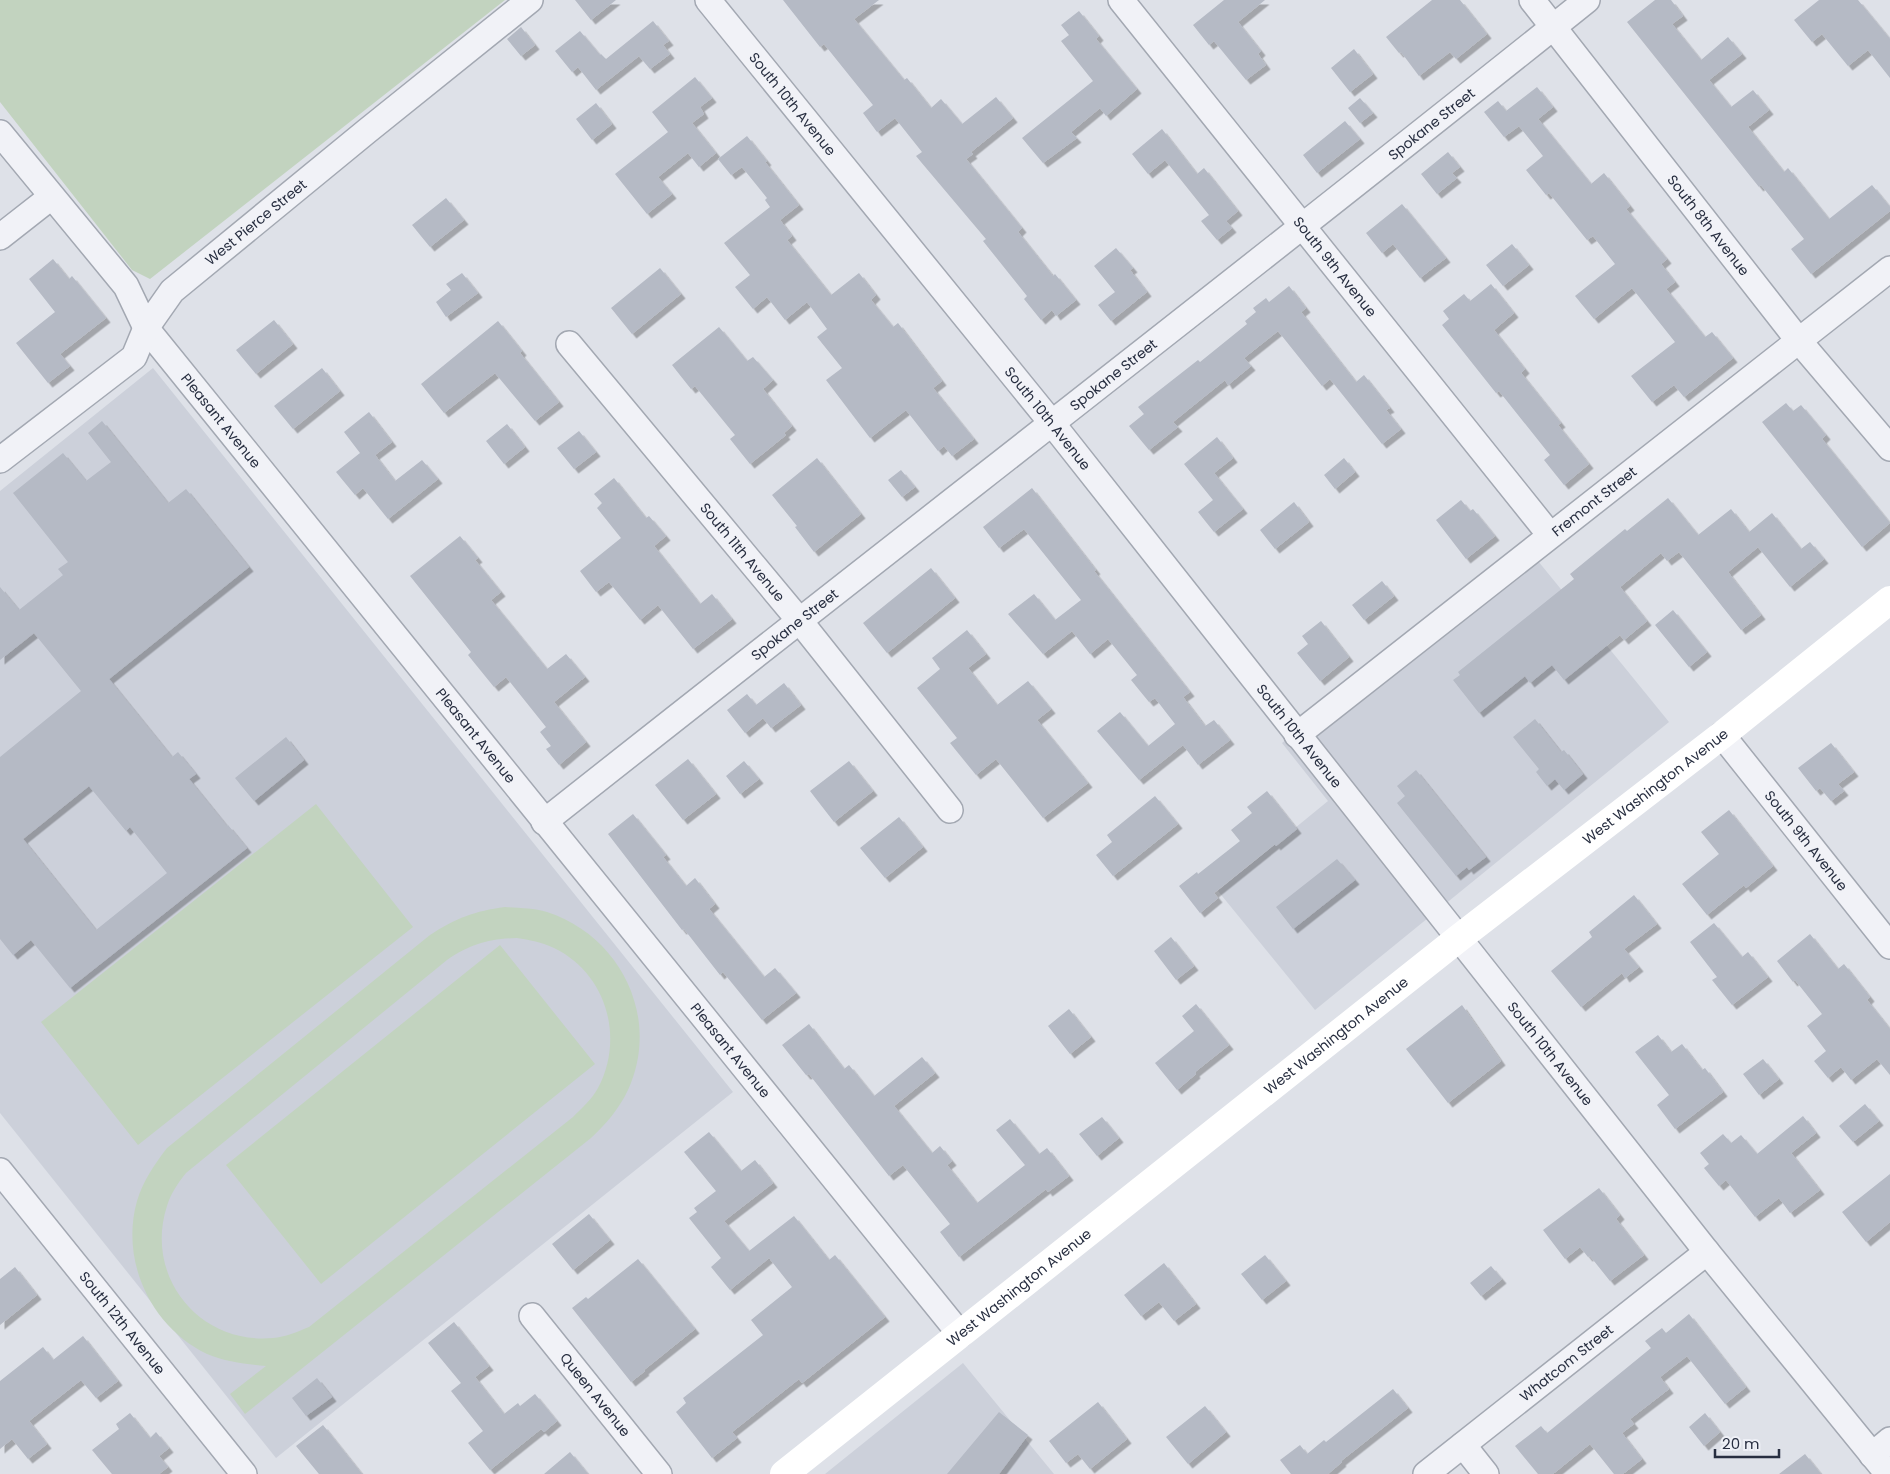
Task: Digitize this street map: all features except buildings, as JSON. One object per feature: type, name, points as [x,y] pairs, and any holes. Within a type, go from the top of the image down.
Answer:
[{"type":"main road","name":"West Washington Avenue","points":[[784,1474],[1459,938],[1722,735],[1890,600]]},
{"type":"street","name":"West Pierce Street","points":[[0,460],[134,357],[146,328],[172,291],[530,0]]},
{"type":"street","name":"South 10th Avenue","points":[[708,0],[1051,422],[1707,1252],[1881,1447],[1888,1474]]},
{"type":"street","name":"South 9th Avenue","points":[[1121,0],[1304,226],[1550,536]]},
{"type":"street","name":"South 8th Avenue","points":[[1532,0],[1799,341],[1890,448]]},
{"type":"street","name":"Spokane Street","points":[[544,822],[1051,422],[1304,226],[1587,0]]},
{"type":"street","name":"Pleasant Avenue","points":[[0,133],[126,286],[146,328],[960,1334]]},
{"type":"street","points":[[0,237],[51,197]]},
{"type":"street","name":"Fremont Street","points":[[1297,735],[1890,268]]},
{"type":"street","name":"South 11th Avenue","points":[[569,344],[799,620],[950,810]]},
{"type":"street","name":"South 9th Avenue","points":[[1722,735],[1890,946]]},
{"type":"street","name":"South 12th Avenue","points":[[0,1171],[244,1474]]},
{"type":"street","name":"Whatcom Street","points":[[1426,1474],[1707,1252]]},
{"type":"street","name":"Queen Avenue","points":[[532,1316],[659,1474]]},
{"type":"street","points":[[1463,1445],[1486,1474]]},
{"type":"shaded area","points":[[153,368],[733,1092],[276,1458],[0,1113],[0,491]]},
{"type":"shaded area","points":[[1525,545],[1669,722],[1315,1010],[1218,891],[1328,801],[1282,743]]},
{"type":"shaded area","points":[[963,1363],[1054,1474],[825,1474]]},
{"type":"green space","points":[[0,0],[505,0],[150,279],[132,270],[0,102]]},
{"type":"green space","points":[[316,804],[413,927],[138,1145],[41,1022]]},
{"type":"green space","points":[[505,907],[547,912],[573,924],[596,940],[614,960],[628,983],[636,1008],[640,1035],[637,1063],[628,1090],[612,1116],[591,1138],[245,1414],[230,1394],[266,1366],[221,1359],[207,1354],[187,1342],[170,1327],[156,1310],[145,1290],[137,1269],[133,1246],[133,1224],[139,1194],[153,1167],[167,1148],[430,935],[466,916]],"holes":[[[517,938],[549,946],[572,959],[587,973],[598,990],[606,1008],[610,1028],[610,1048],[606,1068],[598,1088],[590,1100],[573,1117],[309,1327],[273,1338],[246,1337],[222,1330],[201,1318],[184,1301],[171,1280],[163,1257],[162,1232],[167,1206],[175,1188],[186,1173],[447,960],[480,943]]]},
{"type":"green space","points":[[500,945],[595,1064],[321,1284],[226,1165]]}]
